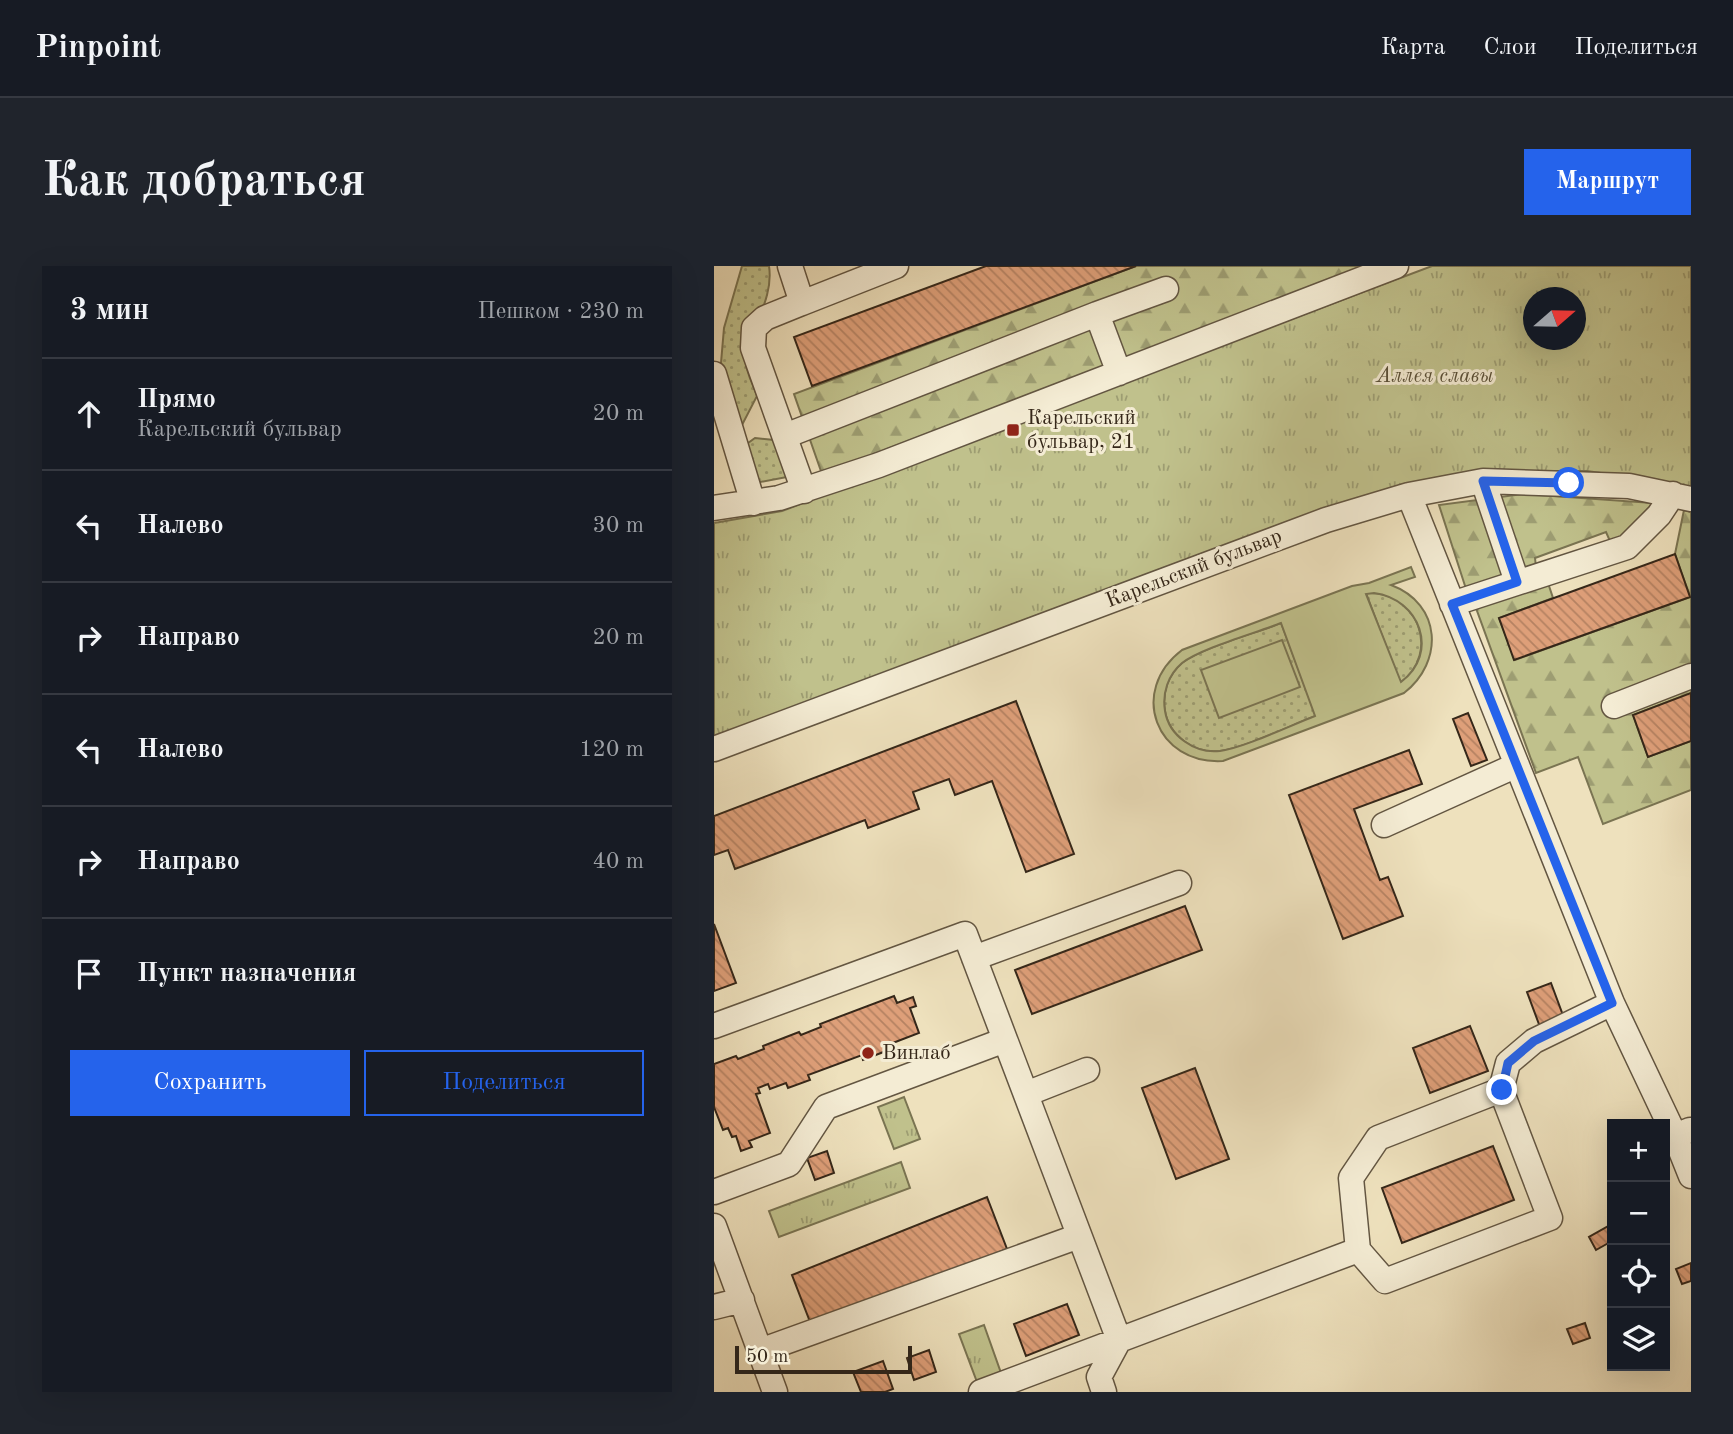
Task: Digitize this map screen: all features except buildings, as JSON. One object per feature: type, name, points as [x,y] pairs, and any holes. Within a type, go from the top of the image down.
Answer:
[{"type":"street","points":[[790,266],[802,303]]},
{"type":"street","points":[[804,491],[753,348],[754,328],[765,318],[896,266]]},
{"type":"street","points":[[714,508],[753,503],[804,491],[878,465],[1396,266]]},
{"type":"street","points":[[785,436],[1166,289]]},
{"type":"street","points":[[1097,314],[1119,373]]},
{"type":"street","points":[[714,374],[753,503]]},
{"type":"street","points":[[1483,481],[1517,582]]},
{"type":"street","name":"Карельский бульвар","points":[[714,749],[1326,520],[1409,495],[1483,481],[1629,486],[1682,497]]},
{"type":"street","points":[[1409,495],[1612,1003],[1683,1133],[1691,1176]]},
{"type":"street","points":[[1452,604],[1627,547],[1682,497]]},
{"type":"street","points":[[1614,706],[1691,676]]},
{"type":"street","points":[[1384,825],[1517,765]]},
{"type":"street","points":[[974,958],[1179,883]]},
{"type":"street","points":[[714,1026],[965,934],[1119,1340],[1099,1377],[1104,1392]]},
{"type":"street","points":[[1502,1090],[1378,1138],[1351,1178],[1357,1250],[1385,1280],[1550,1218],[1502,1090],[1508,1063],[1534,1041],[1612,1003]]},
{"type":"street","points":[[714,1192],[789,1164],[826,1107],[1005,1040]]},
{"type":"street","points":[[1026,1094],[1087,1070]]},
{"type":"street","points":[[714,1226],[718,1251],[742,1300],[775,1392]]},
{"type":"street","points":[[760,1352],[1079,1236]]},
{"type":"street","points":[[981,1392],[1357,1250]]},
{"type":"street","points":[[714,1307],[742,1300]]},
{"type":"green space","points":[[742,266],[769,266],[770,278],[746,359],[757,396],[742,425],[721,363],[724,328]]},
{"type":"green space","points":[[1136,266],[1364,266],[822,474],[794,394]]},
{"type":"green space","name":"Аллея славы","points":[[1432,266],[1691,266],[1691,488],[1587,471],[1500,471],[714,738],[714,523],[782,511]]},
{"type":"green space","points":[[755,438],[774,440],[787,477],[755,483],[744,446]]},
{"type":"green space","points":[[1523,494],[1653,503],[1613,548],[1606,532],[1535,558],[1536,567],[1467,592],[1439,505]]},
{"type":"green space","points":[[1684,510],[1691,512],[1691,693],[1633,715],[1648,757],[1691,741],[1691,790],[1603,824],[1578,757],[1536,773],[1476,608],[1547,580],[1553,598],[1499,618],[1515,660],[1690,597],[1675,554]]},
{"type":"green space","points":[[1411,567],[1415,577],[1391,585],[1408,594],[1420,606],[1428,619],[1432,634],[1426,666],[1404,693],[1223,761],[1200,759],[1181,751],[1166,738],[1157,722],[1154,704],[1156,685],[1166,667],[1182,650],[1352,586],[1369,583]],"holes":[[[1366,594],[1390,597],[1403,605],[1413,616],[1419,629],[1422,643],[1420,657],[1413,670],[1401,682]],[[1281,623],[1315,716],[1255,741],[1220,751],[1201,750],[1178,735],[1167,720],[1164,704],[1167,685],[1177,668],[1202,652]]]},
{"type":"green space","points":[[1366,593],[1384,595],[1399,601],[1418,625],[1420,655],[1413,670],[1400,683]]},
{"type":"green space","points":[[1281,623],[1316,716],[1255,741],[1220,751],[1201,750],[1178,735],[1167,720],[1164,704],[1167,685],[1177,668],[1202,652]]},
{"type":"green space","points":[[1282,640],[1300,687],[1219,718],[1201,670]]},
{"type":"green space","points":[[904,1097],[920,1139],[894,1149],[878,1107]]},
{"type":"green space","points":[[901,1162],[910,1188],[779,1237],[769,1211]]},
{"type":"green space","points":[[984,1325],[1001,1373],[977,1382],[959,1334]]},
{"type":"place","name":"Карельский бульвар, 21","points":[[1013,430]]},
{"type":"place","name":"Винлаб","points":[[868,1053]]},
{"type":"route","points":[[1502,1090],[1508,1063],[1534,1041],[1612,1003],[1452,604],[1517,582],[1483,481],[1569,483]]}]
